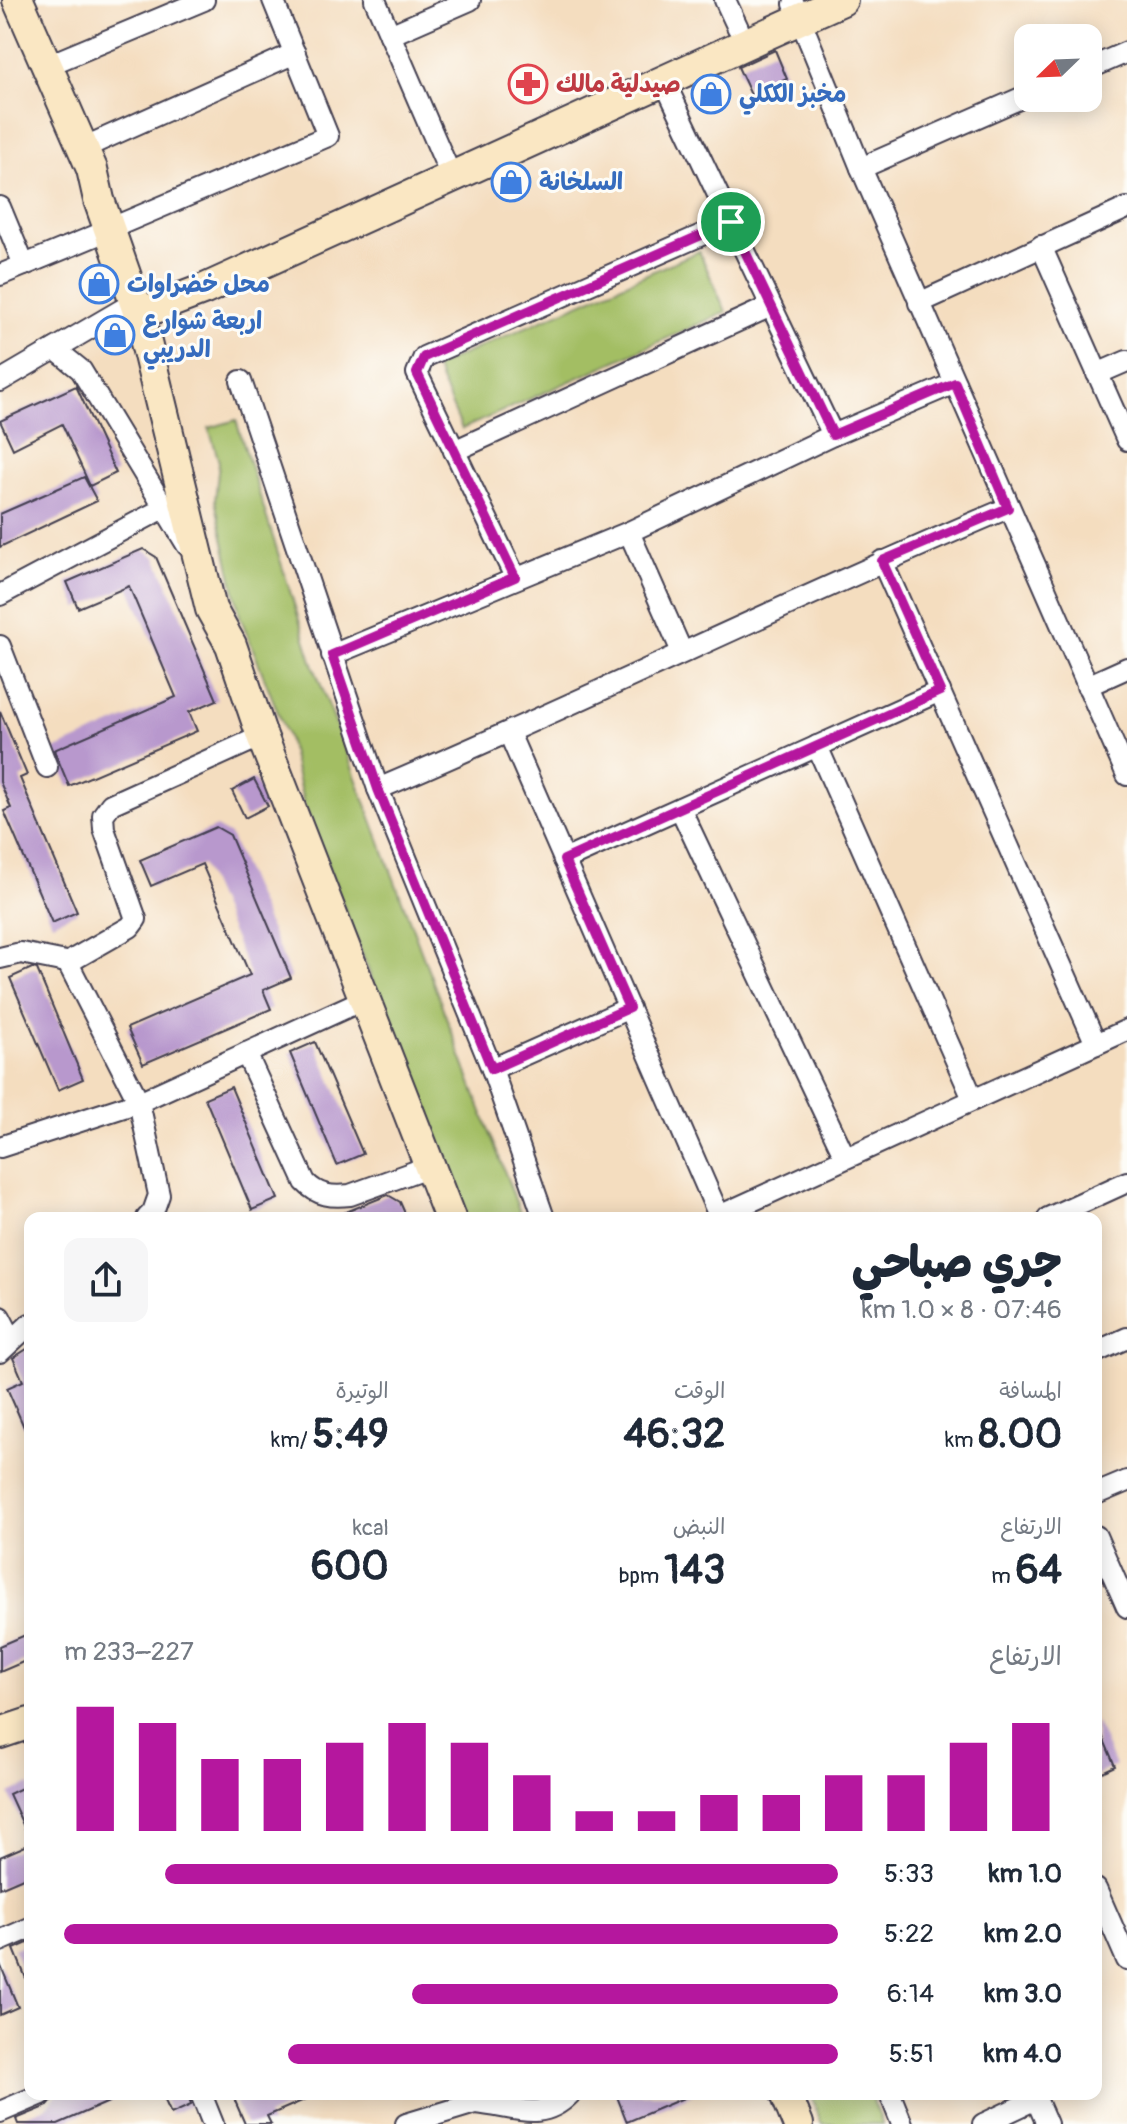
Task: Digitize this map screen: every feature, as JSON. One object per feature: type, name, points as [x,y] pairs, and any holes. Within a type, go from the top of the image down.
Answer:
[{"type":"street","points":[[18,0],[88,158],[109,195],[115,227],[229,605],[231,645]]},
{"type":"street","points":[[46,66],[204,0]]},
{"type":"street","points":[[0,275],[326,139],[328,132],[273,0]]},
{"type":"street","points":[[375,0],[448,169]]},
{"type":"street","points":[[390,35],[470,0]]},
{"type":"street","points":[[725,0],[738,28]]},
{"type":"street","points":[[0,381],[55,349],[139,307],[448,169],[738,28],[799,7],[842,0]]},
{"type":"street","points":[[448,169],[664,81],[799,7]]},
{"type":"street","points":[[799,7],[861,168],[1127,775]]},
{"type":"street","points":[[1102,63],[1127,52]]},
{"type":"street","points":[[88,158],[295,53]]},
{"type":"street","points":[[664,81],[833,435]]},
{"type":"street","points":[[861,168],[1014,101]]},
{"type":"street","points":[[0,207],[24,265]]},
{"type":"street","points":[[919,303],[1127,208]]},
{"type":"street","points":[[515,577],[417,373],[424,357],[731,222]]},
{"type":"street","points":[[1041,246],[1127,440]]},
{"type":"street","points":[[454,451],[771,306]]},
{"type":"street","points":[[139,307],[211,609],[231,645],[262,736],[448,1212]]},
{"type":"street","points":[[55,349],[81,370],[166,507],[200,570]]},
{"type":"street","points":[[1097,374],[1127,361]]},
{"type":"street","points":[[241,381],[378,789],[492,1069],[542,1212]]},
{"type":"street","points":[[332,655],[629,532],[833,435],[955,383]]},
{"type":"street","points":[[0,595],[166,507]]},
{"type":"street","points":[[378,789],[509,733],[882,561],[1008,508]]},
{"type":"street","points":[[629,532],[682,652]]},
{"type":"street","points":[[882,561],[1096,1044]]},
{"type":"street","points":[[0,646],[47,767]]},
{"type":"street","points":[[1087,686],[1127,668]]},
{"type":"street","points":[[564,860],[940,691]]},
{"type":"street","points":[[509,733],[718,1212]]},
{"type":"street","points":[[0,958],[21,953],[71,963],[130,927],[136,919],[104,829],[103,815],[111,804],[262,736]]},
{"type":"street","points":[[817,746],[973,1099]]},
{"type":"street","points":[[680,808],[845,1157]]},
{"type":"street","points":[[71,963],[71,972],[139,1102],[159,1195],[153,1212]]},
{"type":"street","points":[[0,1147],[139,1102],[365,999]]},
{"type":"street","points":[[492,1069],[629,1008]]},
{"type":"street","points":[[730,1212],[1127,1030]]},
{"type":"street","points":[[246,1053],[305,1182],[313,1191],[335,1196],[350,1195],[430,1166]]},
{"type":"street","points":[[1061,1212],[1127,1182]]},
{"type":"street","points":[[0,1317],[6,1346]]},
{"type":"street","points":[[6,1346],[24,1330]]},
{"type":"street","points":[[1102,1349],[1127,1338]]},
{"type":"street","points":[[1102,1491],[1127,1481]]},
{"type":"street","points":[[1102,1550],[1127,1607]]},
{"type":"street","points":[[0,1733],[24,1725]]},
{"type":"street","points":[[1102,1903],[1127,1960]]},
{"type":"street","points":[[0,1941],[24,1931]]},
{"type":"street","points":[[0,2112],[28,2100]]},
{"type":"street","points":[[203,2100],[213,2124]]},
{"type":"street","points":[[507,2100],[515,2119]]},
{"type":"street","points":[[406,2124],[475,2103],[485,2104],[515,2119],[539,2122],[567,2100]]},
{"type":"street","points":[[788,2100],[798,2124]]},
{"type":"street","points":[[892,2100],[902,2124]]},
{"type":"street","points":[[983,2124],[1029,2100]]},
{"type":"street","points":[[1036,2100],[1047,2124]]},
{"type":"green space","points":[[699,251],[726,312],[462,429],[435,367]]},
{"type":"green space","points":[[236,420],[313,664],[520,1212],[463,1212],[304,805],[288,738],[240,616],[215,500],[219,462],[209,428]]},
{"type":"green space","points":[[812,2100],[873,2100],[883,2124],[822,2124]]},
{"type":"building","points":[[775,50],[787,79],[751,95],[738,67]]},
{"type":"building","points":[[76,386],[116,473],[90,486],[62,424],[13,449],[0,421]]},
{"type":"building","points":[[84,477],[97,501],[0,547],[0,514]]},
{"type":"building","points":[[143,549],[156,557],[217,700],[189,712],[197,731],[69,786],[54,750],[176,697],[129,586],[78,608],[67,582]]},
{"type":"building","points":[[0,711],[27,775],[20,778],[77,912],[52,923],[4,811],[11,808],[0,782]]},
{"type":"building","points":[[254,779],[268,806],[245,818],[232,791]]},
{"type":"building","points":[[216,827],[230,835],[291,978],[263,990],[271,1009],[143,1064],[127,1028],[250,975],[202,864],[151,886],[140,860]]},
{"type":"building","points":[[32,968],[37,969],[83,1079],[58,1090],[10,978]]},
{"type":"building","points":[[315,1042],[363,1154],[337,1165],[290,1053]]},
{"type":"building","points":[[231,1087],[278,1199],[252,1210],[205,1098]]},
{"type":"building","points":[[388,1195],[400,1202],[404,1212],[346,1212]]},
{"type":"building","points":[[24,1351],[24,1427],[7,1388],[23,1381],[13,1358]]},
{"type":"building","points":[[24,1636],[24,1662],[0,1672],[0,1646]]},
{"type":"building","points":[[1102,1735],[1115,1766],[1102,1772]]},
{"type":"building","points":[[24,1787],[24,1827],[9,1794]]},
{"type":"building","points":[[24,1847],[24,1878],[0,1888],[0,1857]]},
{"type":"building","points":[[24,1945],[24,1973],[14,1949]]},
{"type":"building","points":[[0,1964],[18,2007],[0,2015]]},
{"type":"building","points":[[53,2100],[113,2100],[58,2124],[18,2124],[16,2119],[48,2106]]},
{"type":"building","points":[[165,2100],[190,2100],[191,2105],[171,2114]]},
{"type":"building","points":[[235,2100],[304,2100],[267,2116],[271,2124],[245,2124]]},
{"type":"building","points":[[618,2100],[679,2100],[627,2122]]},
{"type":"place","name":"صيدلية مالك","points":[[528,84]]},
{"type":"place","name":"مخبز الككلي","points":[[711,94]]},
{"type":"place","name":"السلخانة","points":[[511,182]]},
{"type":"place","name":"محل خضراوات","points":[[99,284]]},
{"type":"place","name":"اربعة شوارع الدريبي","points":[[115,335]]},
{"type":"route","points":[[731,222],[833,435],[955,383],[1008,508],[882,561],[940,691],[564,860],[629,1008],[492,1069],[378,789],[332,655],[515,577],[417,373],[417,365],[424,357],[731,222]]}]
